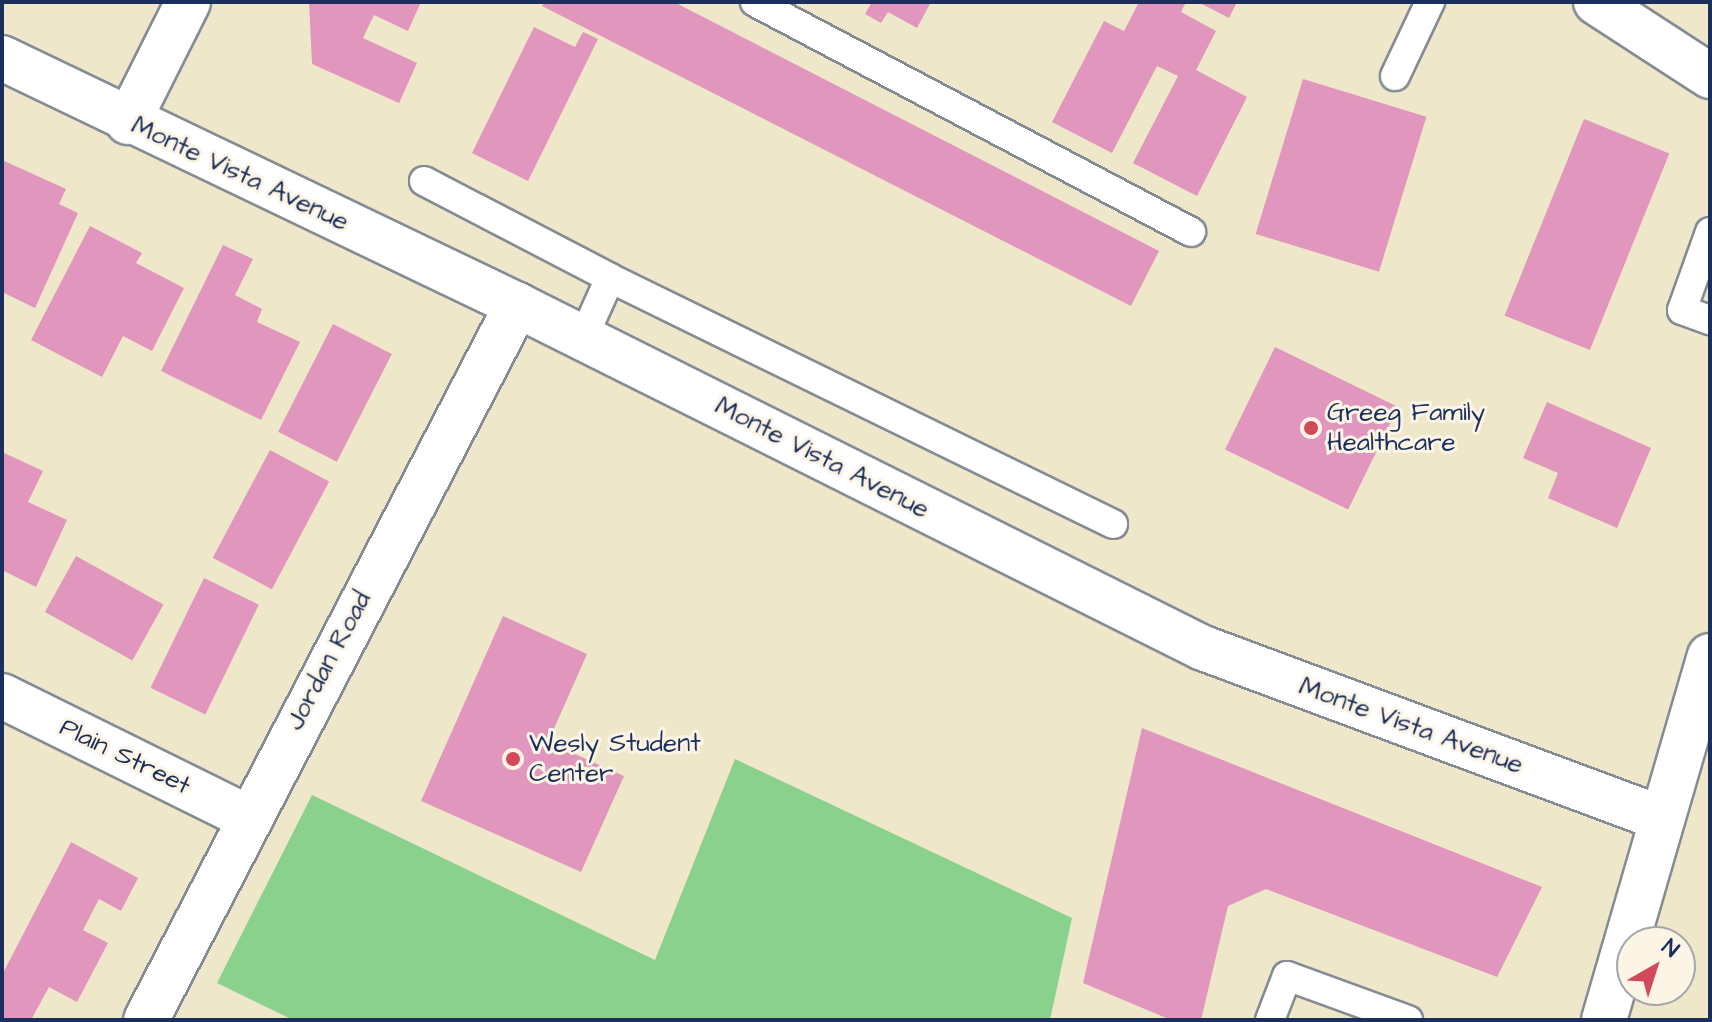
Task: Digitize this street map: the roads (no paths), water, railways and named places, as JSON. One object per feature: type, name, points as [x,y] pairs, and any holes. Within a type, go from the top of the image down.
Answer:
[{"type":"street","points":[[128,122],[188,2]]},
{"type":"street","points":[[1596,2],[1710,76]]},
{"type":"street","name":"Monte Vista Avenue","points":[[2,58],[128,122],[517,305],[1203,648],[1659,818]]},
{"type":"street","name":"Jordan Road","points":[[146,1020],[247,817],[517,305]]},
{"type":"street","points":[[1604,1020],[1659,818],[1710,656]]},
{"type":"street","name":"Plain Street","points":[[2,696],[247,817]]},
{"type":"lane","points":[[755,2],[1191,232]]},
{"type":"lane","points":[[1395,76],[1430,2]]},
{"type":"lane","points":[[424,181],[610,278],[1113,524]]},
{"type":"lane","points":[[1710,232],[1682,310],[1710,320]]},
{"type":"lane","points":[[583,338],[610,278]]},
{"type":"lane","points":[[1270,1020],[1287,976],[1408,1020]]},
{"type":"place","name":"Greeg Family Healthcare","points":[[1311,428]]},
{"type":"place","name":"Wesly Student Center","points":[[513,759]]}]
